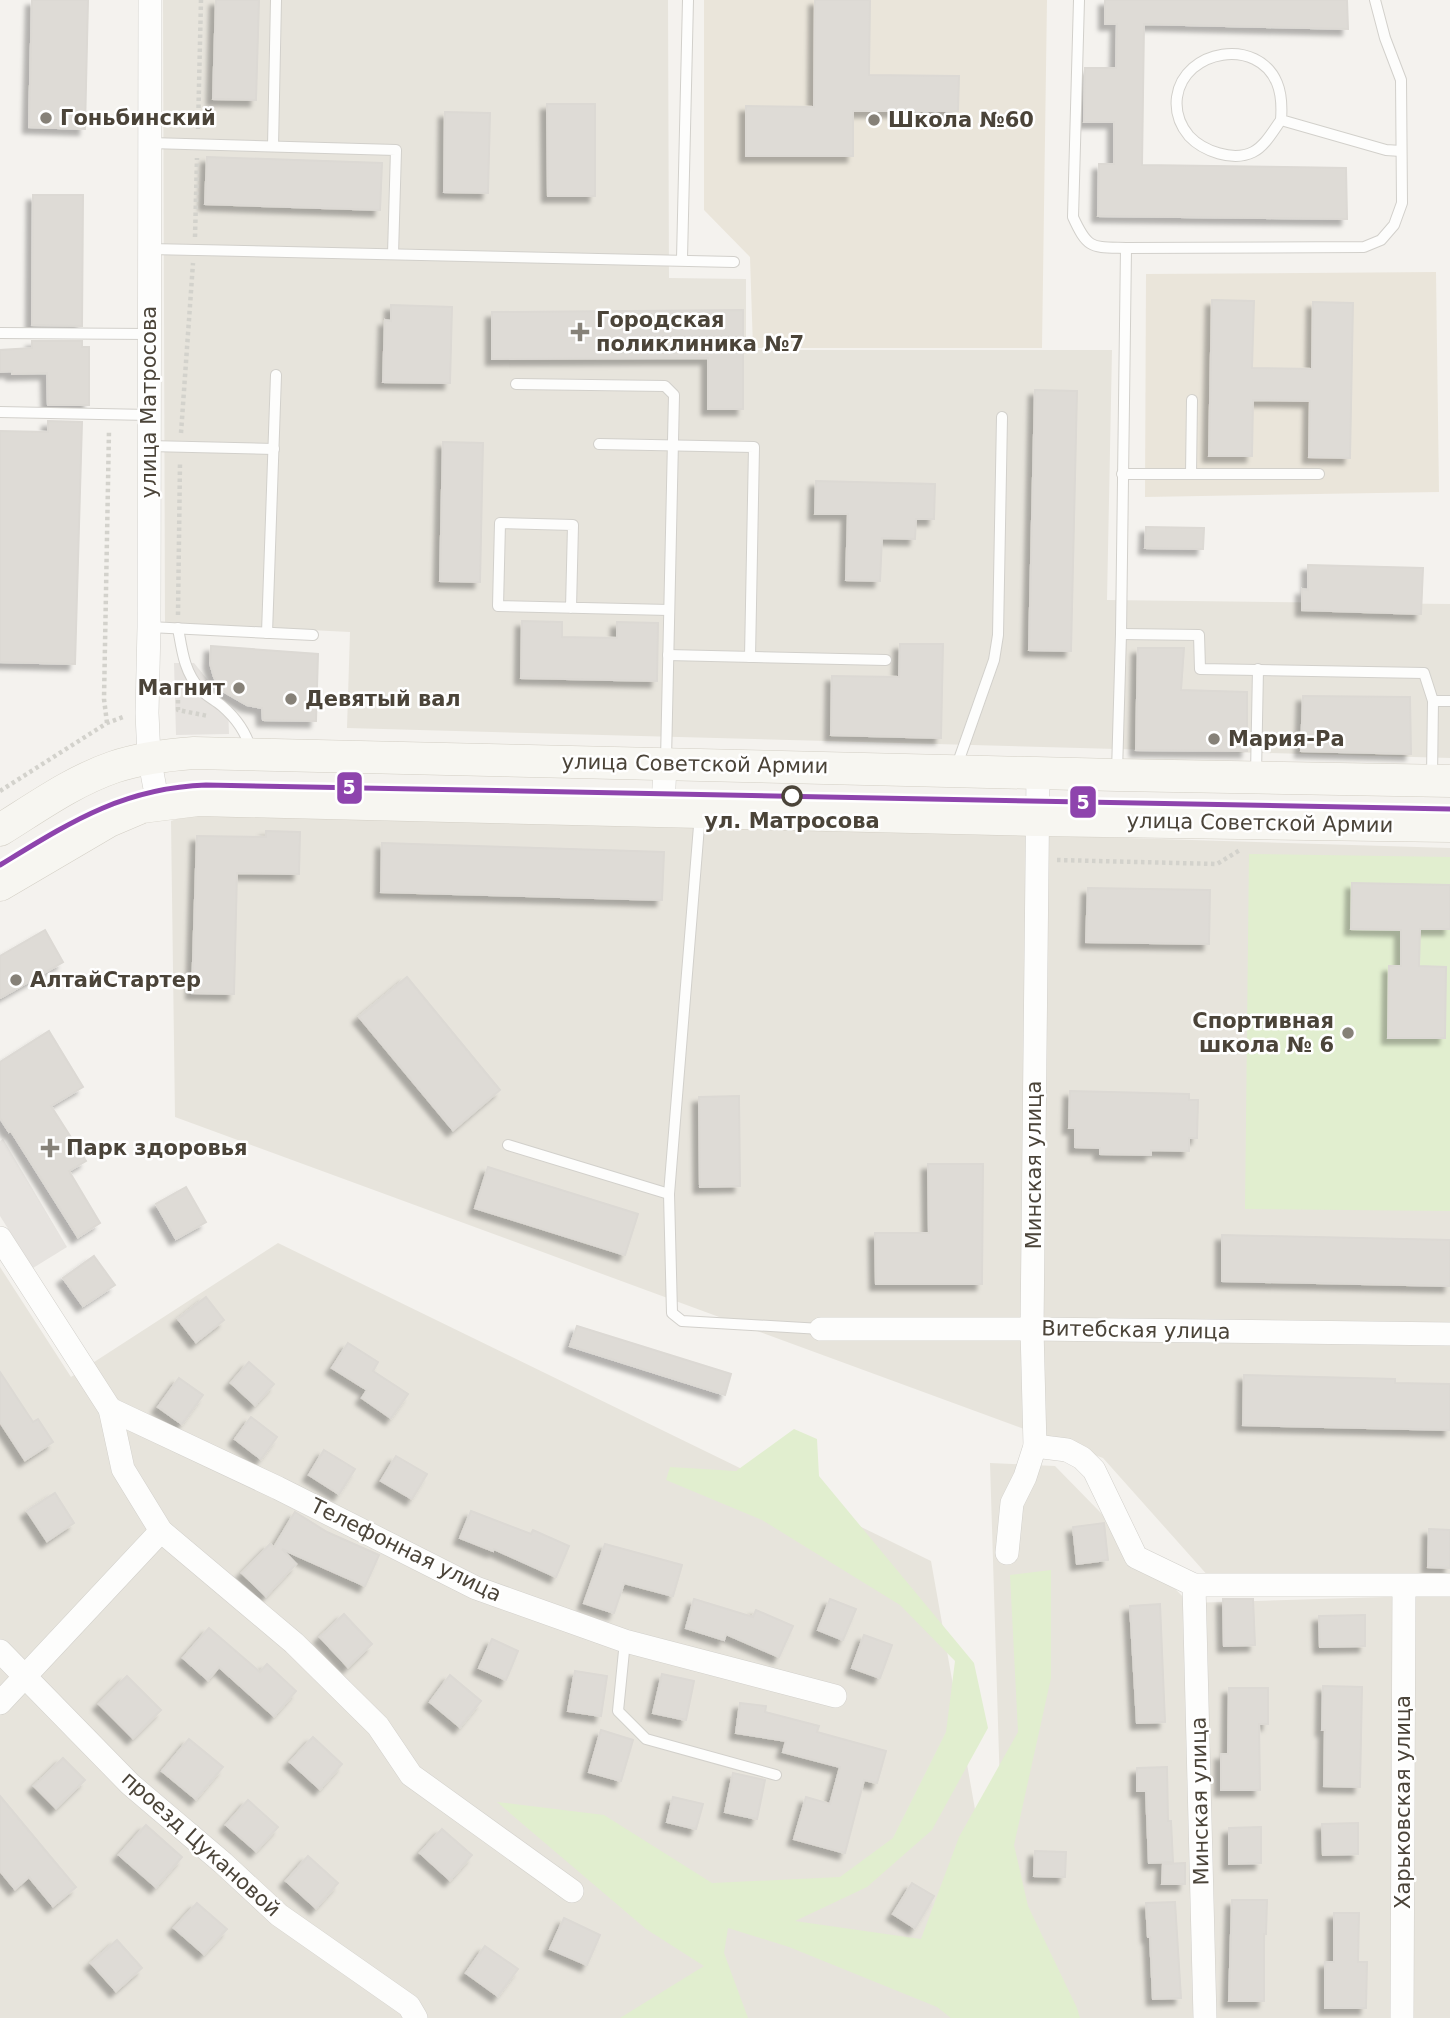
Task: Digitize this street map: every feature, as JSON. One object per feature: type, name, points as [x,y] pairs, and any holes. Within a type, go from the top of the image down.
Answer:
[{"type":"main road","name":"улица Советской Армии","points":[[0,830],[77,782],[114,767],[149,757],[194,753],[1441,781]]},
{"type":"main road","name":"улица Советской Армии","points":[[0,885],[109,821],[142,807],[198,800],[1036,820],[1450,826]]},
{"type":"street","name":"улица Матросова","points":[[150,0],[147,713],[149,757],[158,804]]},
{"type":"street","points":[[663,810],[665,763]]},
{"type":"street","name":"Минская улица","points":[[1007,1553],[1012,1503],[1025,1477],[1035,1446],[1032,1329],[1038,773]]},
{"type":"street","points":[[0,1238],[110,1409],[123,1469],[161,1531],[294,1643],[378,1727],[411,1775],[572,1891]]},
{"type":"street","name":"Витебская улица","points":[[821,1329],[1450,1334]]},
{"type":"street","name":"Телефонная улица","points":[[110,1409],[278,1488],[476,1588],[625,1641],[835,1696]]},
{"type":"street","points":[[1035,1446],[1067,1450],[1082,1458],[1094,1470],[1136,1557],[1195,1585],[1450,1585]]},
{"type":"street","points":[[0,1703],[161,1531]]},
{"type":"street","name":"Минская улица","points":[[1195,1585],[1205,2018]]},
{"type":"street","name":"Харьковская улица","points":[[1402,2018],[1404,1587]]},
{"type":"street","name":"проезд Цукановой","points":[[0,1651],[130,1784],[279,1915],[409,2006],[416,2018]]},
{"type":"lane","points":[[273,146],[276,0]]},
{"type":"lane","points":[[682,259],[688,0]]},
{"type":"lane","points":[[1079,0],[1073,217],[1083,238],[1097,247],[1126,248],[1364,247],[1381,240],[1394,225],[1402,203],[1401,80],[1385,38],[1375,0]]},
{"type":"lane","points":[[1231,52],[1250,57],[1266,67],[1277,82],[1282,101],[1281,120],[1253,152],[1234,156],[1212,152],[1193,140],[1180,126],[1176,105],[1179,87],[1193,67],[1207,58],[1231,52]]},
{"type":"lane","points":[[1281,120],[1386,150],[1401,151]]},
{"type":"lane","points":[[150,143],[396,150],[393,254]]},
{"type":"lane","points":[[1117,775],[1126,248]]},
{"type":"lane","points":[[150,249],[734,262]]},
{"type":"lane","points":[[0,333],[149,334]]},
{"type":"lane","points":[[267,633],[276,375]]},
{"type":"lane","points":[[516,384],[665,386],[674,396],[665,763]]},
{"type":"lane","points":[[1191,474],[1192,400]]},
{"type":"lane","points":[[0,412],[149,415]]},
{"type":"lane","points":[[954,771],[994,660],[998,635],[1002,417]]},
{"type":"lane","points":[[599,444],[754,447],[750,657]]},
{"type":"lane","points":[[149,446],[274,449]]},
{"type":"lane","points":[[1122,474],[1319,474]]},
{"type":"lane","points":[[571,608],[573,525],[500,523],[498,606],[571,608],[668,610]]},
{"type":"lane","points":[[149,627],[313,635]]},
{"type":"lane","points":[[178,628],[186,668],[200,689],[223,706],[238,722],[247,736],[253,754]]},
{"type":"lane","points":[[1121,634],[1199,635],[1200,669],[1424,673],[1433,701],[1441,781]]},
{"type":"lane","points":[[668,655],[886,660]]},
{"type":"lane","points":[[1256,777],[1258,669]]},
{"type":"lane","points":[[1433,701],[1450,701]]},
{"type":"lane","points":[[700,811],[669,1194],[672,1313],[682,1321],[821,1329]]},
{"type":"lane","points":[[508,1145],[669,1194]]},
{"type":"lane","points":[[625,1641],[618,1711],[646,1740],[776,1775]]},
{"type":"path","points":[[178,628],[180,446],[194,250],[201,0]]},
{"type":"path","points":[[107,723],[104,699],[109,414]]},
{"type":"path","points":[[178,683],[178,710]]},
{"type":"path","points":[[0,791],[107,723],[123,717]]},
{"type":"shaded area","points":[[163,0],[668,0],[669,278],[746,279],[746,350],[1112,350],[1107,600],[1450,604],[1450,758],[347,728],[350,632],[165,623]]},
{"type":"shaded area","name":"Школа №60","points":[[704,0],[1047,0],[1042,348],[753,348],[750,257],[704,210]]},
{"type":"shaded area","points":[[1436,272],[1439,492],[1145,497],[1146,274]]},
{"type":"shaded area","points":[[174,663],[194,663],[228,705],[229,734],[176,735]]},
{"type":"shaded area","points":[[197,812],[1450,848],[1450,1574],[1210,1578],[1103,1458],[175,1117],[171,821]]},
{"type":"shaded area","points":[[3,1139],[67,1247],[33,1268],[0,1216],[0,1141]]},
{"type":"shaded area","points":[[278,1243],[931,1561],[1012,2018],[0,2018],[0,1267],[71,1377]]},
{"type":"shaded area","points":[[990,1463],[1055,1466],[1189,1603],[1450,1595],[1450,2018],[1065,2018],[1002,1853]]},
{"type":"green space","name":"Спортивная школа № 6","points":[[1249,854],[1450,857],[1450,1211],[1245,1209]]},
{"type":"green space","points":[[794,1429],[817,1439],[819,1476],[974,1663],[988,1728],[932,1830],[867,1887],[795,1921],[921,1939],[959,1837],[1018,1732],[1010,1575],[1051,1570],[1051,1678],[1014,1845],[1028,1906],[1080,2018],[951,2018],[937,2007],[789,1947],[728,1928],[724,1953],[748,2018],[620,2018],[704,1966],[646,1929],[497,1802],[604,1815],[712,1883],[840,1877],[893,1838],[946,1732],[955,1661],[900,1605],[762,1520],[666,1480],[670,1467],[736,1471]]},
{"type":"building","points":[[32,0],[88,0],[85,129],[29,127]]},
{"type":"building","points":[[216,0],[259,0],[256,100],[213,99]]},
{"type":"building","points":[[815,0],[870,0],[869,75],[959,76],[958,111],[853,111],[853,156],[746,156],[746,106],[814,107]]},
{"type":"building","points":[[1105,0],[1347,0],[1348,29],[1144,24],[1142,165],[1346,168],[1347,219],[1098,216],[1099,164],[1114,164],[1114,122],[1084,122],[1085,68],[1116,68],[1117,24],[1105,24]]},
{"type":"building","points":[[547,104],[595,104],[595,196],[548,196]]},
{"type":"building","points":[[445,112],[490,113],[488,193],[444,192]]},
{"type":"building","points":[[207,157],[382,163],[380,210],[205,204]]},
{"type":"building","points":[[33,195],[83,195],[82,326],[32,325]]},
{"type":"building","points":[[1212,300],[1254,301],[1252,368],[1312,369],[1313,302],[1353,303],[1350,458],[1309,457],[1310,401],[1253,400],[1252,456],[1209,456]]},
{"type":"building","points":[[391,305],[452,307],[450,383],[383,382],[385,320],[391,321]]},
{"type":"building","points":[[743,310],[743,409],[708,409],[708,358],[492,359],[492,312]]},
{"type":"building","points":[[32,341],[82,341],[82,347],[89,347],[89,405],[48,405],[47,373],[0,372],[0,350],[32,348]]},
{"type":"building","points":[[1035,390],[1077,391],[1071,651],[1029,650]]},
{"type":"building","points":[[48,421],[82,422],[75,664],[0,662],[0,431],[48,432]]},
{"type":"building","points":[[443,442],[483,443],[480,582],[440,581]]},
{"type":"building","points":[[816,481],[935,484],[934,519],[916,519],[915,539],[882,538],[880,581],[846,580],[848,514],[815,514]]},
{"type":"building","points":[[1146,527],[1204,528],[1203,549],[1145,548]]},
{"type":"building","points":[[1308,565],[1423,568],[1421,614],[1302,610],[1302,589],[1308,590]]},
{"type":"building","points":[[522,621],[562,622],[562,637],[617,638],[617,622],[658,623],[657,681],[521,678]]},
{"type":"building","points":[[900,644],[943,644],[941,738],[831,735],[832,676],[899,677]]},
{"type":"building","points":[[211,646],[318,654],[316,721],[263,720],[262,708],[247,705],[221,690],[210,663]]},
{"type":"building","points":[[1138,648],[1184,648],[1181,690],[1247,692],[1247,751],[1136,750]]},
{"type":"building","points":[[1303,696],[1410,697],[1411,754],[1301,751]]},
{"type":"building","points":[[266,831],[300,832],[299,874],[237,873],[234,994],[192,993],[197,836],[266,837]]},
{"type":"building","points":[[382,843],[664,852],[662,900],[381,892]]},
{"type":"building","points":[[1352,883],[1450,885],[1450,929],[1420,929],[1419,966],[1446,967],[1445,1038],[1388,1038],[1389,966],[1401,966],[1401,930],[1351,929]]},
{"type":"building","points":[[1088,888],[1210,890],[1209,944],[1086,942]]},
{"type":"building","name":"АлтайСтартер","points":[[45,930],[63,962],[0,998],[0,956]]},
{"type":"building","points":[[407,977],[500,1090],[453,1130],[359,1017]]},
{"type":"building","points":[[49,1031],[83,1087],[51,1106],[86,1161],[69,1171],[100,1223],[78,1237],[0,1118],[0,1062]]},
{"type":"building","points":[[1070,1091],[1189,1094],[1189,1100],[1198,1100],[1197,1138],[1189,1138],[1189,1151],[1151,1150],[1151,1155],[1100,1154],[1100,1148],[1075,1147],[1075,1128],[1069,1128]]},
{"type":"building","points":[[739,1096],[740,1186],[700,1187],[699,1097]]},
{"type":"building","points":[[928,1164],[983,1164],[982,1284],[876,1284],[875,1233],[929,1233]]},
{"type":"building","points":[[488,1167],[638,1214],[625,1255],[475,1208]]},
{"type":"building","points":[[186,1187],[206,1222],[176,1239],[156,1204]]},
{"type":"building","points":[[1222,1235],[1450,1240],[1450,1286],[1222,1281]]},
{"type":"building","points":[[94,1256],[115,1285],[83,1306],[63,1278]]},
{"type":"building","points":[[206,1297],[224,1320],[196,1342],[178,1319]]},
{"type":"building","points":[[577,1326],[731,1374],[725,1395],[570,1346]]},
{"type":"building","points":[[348,1343],[378,1362],[373,1371],[408,1394],[391,1418],[362,1398],[367,1390],[332,1368]]},
{"type":"building","points":[[249,1362],[274,1384],[255,1405],[231,1383]]},
{"type":"building","points":[[0,1372],[33,1422],[38,1419],[53,1442],[25,1460],[0,1422]]},
{"type":"building","points":[[1244,1375],[1395,1379],[1395,1383],[1450,1384],[1450,1430],[1243,1425]]},
{"type":"building","points":[[179,1378],[203,1395],[182,1424],[158,1407]]},
{"type":"building","points":[[251,1417],[277,1437],[261,1459],[235,1439]]},
{"type":"building","points":[[324,1450],[355,1469],[339,1494],[309,1475]]},
{"type":"building","points":[[396,1456],[427,1474],[412,1499],[381,1481]]},
{"type":"building","points":[[55,1493],[74,1523],[47,1541],[27,1511]]},
{"type":"building","points":[[471,1511],[531,1534],[533,1530],[569,1546],[556,1577],[494,1549],[493,1551],[460,1538]]},
{"type":"building","points":[[295,1512],[327,1532],[379,1555],[365,1586],[282,1549],[296,1564],[266,1596],[242,1573],[270,1544],[274,1547]]},
{"type":"building","points":[[1104,1523],[1108,1560],[1077,1564],[1073,1527]]},
{"type":"building","points":[[1429,1529],[1450,1530],[1450,1568],[1428,1567]]},
{"type":"building","points":[[605,1544],[682,1565],[673,1596],[624,1583],[614,1613],[584,1603]]},
{"type":"building","points":[[694,1599],[753,1617],[756,1610],[793,1626],[779,1657],[726,1634],[724,1640],[686,1628]]},
{"type":"building","points":[[830,1599],[856,1609],[843,1640],[818,1630]]},
{"type":"building","points":[[1223,1599],[1253,1599],[1255,1645],[1224,1646]]},
{"type":"building","points":[[1160,1604],[1165,1722],[1137,1723],[1130,1606]]},
{"type":"building","points":[[344,1614],[372,1644],[348,1667],[320,1637]]},
{"type":"building","points":[[1365,1615],[1365,1646],[1320,1647],[1319,1616]]},
{"type":"building","points":[[209,1628],[260,1672],[267,1664],[296,1691],[274,1716],[219,1667],[208,1680],[183,1658]]},
{"type":"building","points":[[864,1635],[892,1645],[880,1678],[852,1668]]},
{"type":"building","points":[[492,1639],[518,1651],[506,1680],[479,1668]]},
{"type":"building","points":[[575,1671],[607,1676],[601,1716],[568,1711]]},
{"type":"building","points":[[662,1674],[694,1681],[686,1720],[653,1713]]},
{"type":"building","points":[[450,1675],[481,1701],[460,1727],[430,1702]]},
{"type":"building","points":[[127,1676],[161,1710],[133,1738],[99,1704]]},
{"type":"building","points":[[1323,1686],[1362,1687],[1360,1787],[1324,1786]]},
{"type":"building","points":[[1229,1688],[1268,1688],[1268,1724],[1259,1724],[1260,1790],[1221,1790],[1221,1754],[1228,1754]]},
{"type":"building","points":[[740,1703],[766,1706],[765,1712],[819,1726],[817,1732],[886,1751],[877,1783],[864,1780],[845,1853],[794,1839],[806,1797],[830,1804],[840,1767],[783,1752],[786,1741],[736,1733]]},
{"type":"building","points":[[601,1730],[633,1740],[621,1781],[589,1772]]},
{"type":"building","points":[[313,1737],[342,1764],[320,1789],[290,1762]]},
{"type":"building","points":[[189,1739],[223,1767],[196,1799],[162,1771]]},
{"type":"building","points":[[63,1758],[85,1780],[56,1808],[34,1786]]},
{"type":"building","points":[[1167,1767],[1168,1821],[1171,1821],[1173,1862],[1149,1863],[1146,1791],[1137,1791],[1137,1768]]},
{"type":"building","points":[[733,1773],[765,1780],[757,1819],[725,1812]]},
{"type":"building","points":[[0,1796],[76,1887],[53,1906],[29,1877],[15,1889],[0,1871]]},
{"type":"building","points":[[673,1797],[703,1804],[696,1829],[667,1822]]},
{"type":"building","points":[[248,1800],[278,1827],[256,1851],[226,1825]]},
{"type":"building","points":[[1358,1823],[1358,1854],[1323,1855],[1322,1824]]},
{"type":"building","points":[[146,1825],[182,1857],[156,1887],[119,1855]]},
{"type":"building","points":[[1261,1827],[1261,1863],[1229,1864],[1229,1828]]},
{"type":"building","points":[[442,1829],[472,1855],[450,1880],[420,1853]]},
{"type":"building","points":[[1035,1851],[1066,1852],[1065,1877],[1034,1876]]},
{"type":"building","points":[[308,1856],[338,1883],[316,1908],[286,1881]]},
{"type":"building","points":[[1185,1863],[1185,1884],[1162,1884],[1163,1864]]},
{"type":"building","points":[[912,1883],[934,1896],[915,1928],[893,1914]]},
{"type":"building","points":[[1232,1900],[1267,1900],[1264,2001],[1229,2001]]},
{"type":"building","points":[[1175,1902],[1181,1998],[1153,1999],[1146,1903]]},
{"type":"building","points":[[197,1903],[227,1929],[204,1954],[174,1928]]},
{"type":"building","points":[[1334,1913],[1359,1913],[1358,1962],[1367,1962],[1366,2008],[1325,2008],[1325,1962],[1334,1962]]},
{"type":"building","points":[[564,1918],[600,1935],[587,1965],[550,1949]]},
{"type":"building","points":[[117,1940],[142,1968],[116,1991],[91,1963]]},
{"type":"building","points":[[485,1946],[518,1969],[498,1996],[466,1973]]},
{"type":"transit line","name":"5","points":[[0,865],[97,810],[148,793],[206,785],[1450,809]]},
{"type":"place","name":"Гоньбинский","points":[[46,118]]},
{"type":"place","name":"Школа №60","points":[[874,120]]},
{"type":"place","name":"Городская поликлиника №7","points":[[580,332]]},
{"type":"place","name":"Магнит","points":[[239,688]]},
{"type":"place","name":"Девятый вал","points":[[291,699]]},
{"type":"place","name":"Мария-Ра","points":[[1214,739]]},
{"type":"place","name":"ул. Матросова","points":[[792,796]]},
{"type":"place","name":"АлтайСтартер","points":[[16,980]]},
{"type":"place","name":"Спортивная школа № 6","points":[[1348,1033]]},
{"type":"place","name":"Парк здоровья","points":[[50,1148]]}]
